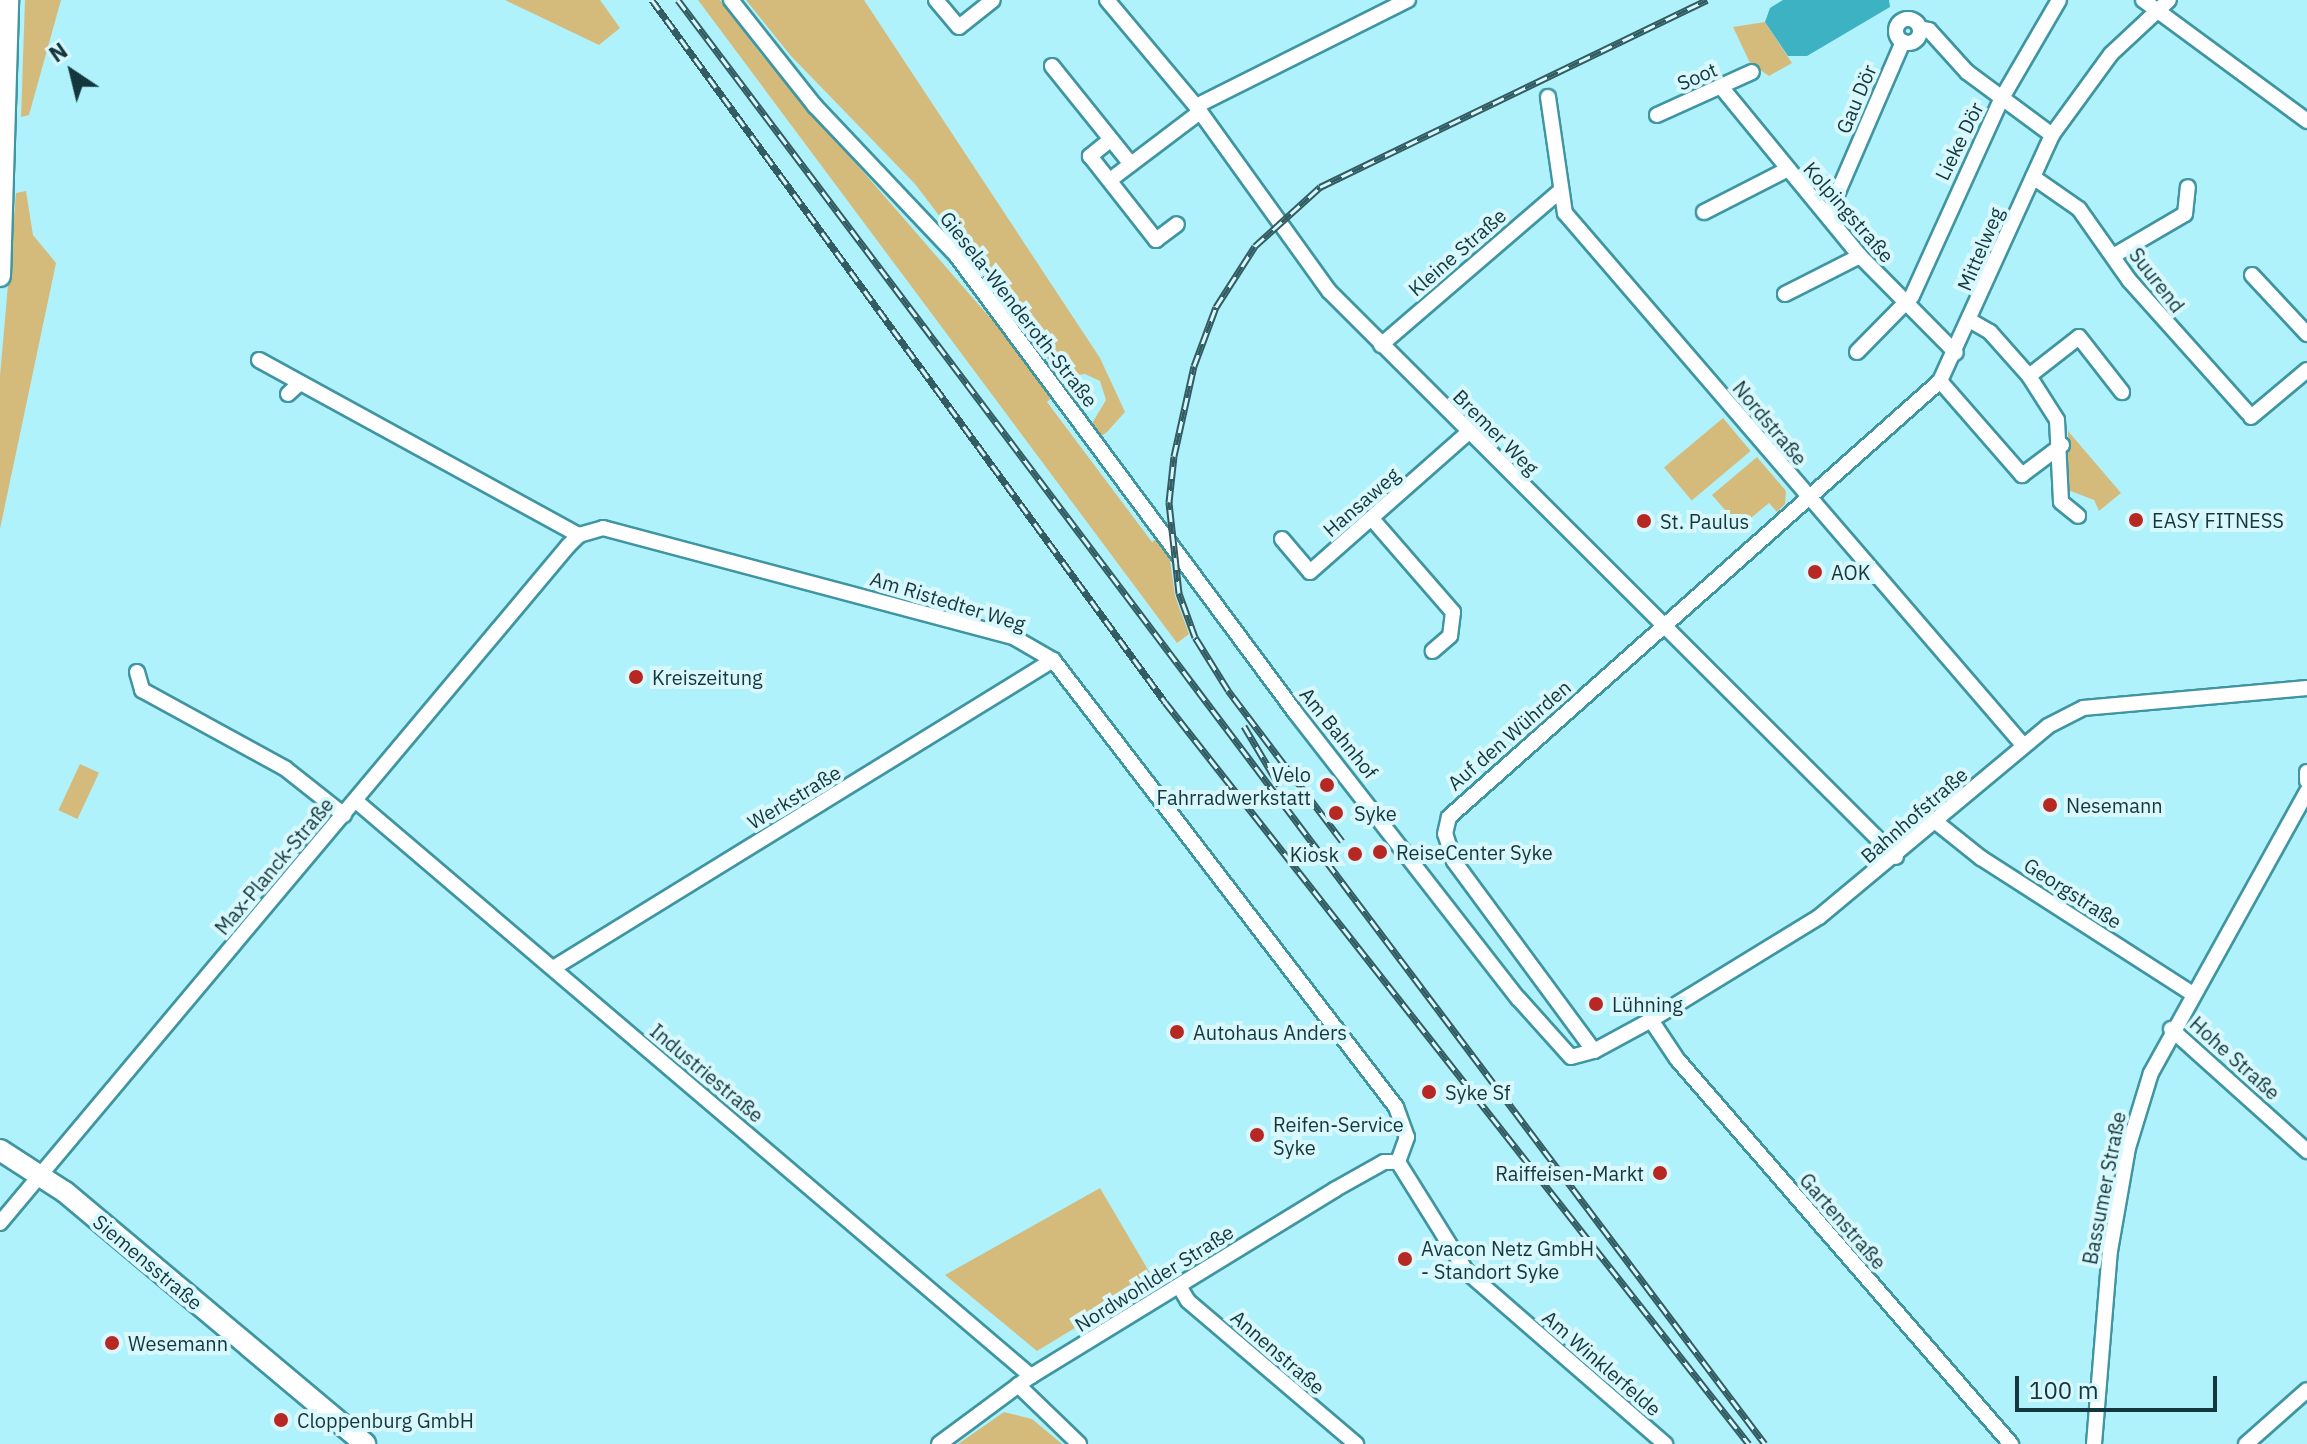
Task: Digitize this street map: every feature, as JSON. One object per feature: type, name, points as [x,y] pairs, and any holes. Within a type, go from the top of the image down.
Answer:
[{"type":"main road","points":[[0,276],[8,0]]},
{"type":"main road","name":"Siemensstraße","points":[[0,1150],[40,1174],[365,1444]]},
{"type":"street","name":"Giesela-Wenderoth-Straße","points":[[731,0],[815,106],[956,255],[1170,542]]},
{"type":"street","points":[[936,0],[959,27],[993,0]]},
{"type":"street","name":"Bremer Weg","points":[[1107,0],[1198,109],[1329,291],[1896,857]]},
{"type":"street","points":[[1110,180],[1198,109],[1408,0]]},
{"type":"street","name":"Lieke Dör","points":[[1857,352],[1904,303],[2002,98],[2059,0]]},
{"type":"street","points":[[2143,0],[2307,121]]},
{"type":"street","name":"Mittelweg","points":[[1809,499],[1940,381],[1971,321],[2052,135],[2111,54],[2169,0]]},
{"type":"street","name":"Gau Dör","points":[[1828,215],[1903,42],[1896,33],[1897,23],[1913,19],[2002,98]]},
{"type":"street","points":[[1052,66],[1130,163]]},
{"type":"street","name":"Soot","points":[[1657,115],[1752,72]]},
{"type":"street","name":"Kolpingstraße","points":[[1722,88],[1786,170],[1828,215],[1860,256],[1956,353]]},
{"type":"street","name":"Nordstraße","points":[[1548,97],[1565,213],[2024,746]]},
{"type":"street","points":[[2002,98],[2052,135]]},
{"type":"street","points":[[1110,140],[1090,156],[1156,240],[1177,224]]},
{"type":"street","points":[[1704,212],[1786,170]]},
{"type":"street","name":"Suurend","points":[[2033,177],[2079,209],[2168,327],[2250,415],[2307,370]]},
{"type":"street","points":[[2113,256],[2185,214],[2188,187]]},
{"type":"street","name":"Kleine Straße","points":[[1381,345],[1560,191]]},
{"type":"street","points":[[1785,294],[1860,256]]},
{"type":"street","points":[[2252,275],[2307,334]]},
{"type":"street","points":[[1971,321],[1990,332],[2029,376],[2057,420],[2062,445],[2061,502],[2078,516]]},
{"type":"street","points":[[2029,376],[2079,337],[2122,392]]},
{"type":"street","points":[[259,360],[579,535]]},
{"type":"street","points":[[1940,381],[2022,475],[2062,445]]},
{"type":"street","points":[[288,394],[300,383]]},
{"type":"street","name":"Hansaweg","points":[[1282,539],[1310,572],[1373,520],[1469,432]]},
{"type":"street","name":"Auf den Wührden","points":[[1594,1051],[1454,861],[1445,834],[1449,817],[1460,803],[1809,499]]},
{"type":"street","points":[[1373,520],[1453,612],[1450,636],[1433,651]]},
{"type":"street","name":"Am Ristedter Weg","points":[[579,535],[603,528],[732,561],[1015,638],[1053,660],[1396,1107],[1407,1137],[1398,1162]]},
{"type":"street","name":"Max-Planck-Straße","points":[[0,1223],[579,535]]},
{"type":"street","name":"Am Bahnhof","points":[[1170,542],[1510,988],[1571,1057]]},
{"type":"street","name":"Werkstraße","points":[[555,967],[1053,660]]},
{"type":"street","points":[[137,672],[142,690],[286,769],[344,815]]},
{"type":"street","name":"Bahnhofstraße","points":[[1571,1057],[1594,1051],[1651,1020],[1819,917],[1896,857],[2048,726],[2105,703],[2307,688]]},
{"type":"street","points":[[2307,772],[2307,781]]},
{"type":"street","name":"Bassumer Straße","points":[[2094,1444],[2110,1251],[2128,1148],[2151,1073],[2171,1029],[2307,791]]},
{"type":"street","name":"Industriestraße","points":[[356,801],[555,967],[1024,1381],[1079,1444]]},
{"type":"street","name":"Georgstraße","points":[[1936,822],[1981,858],[2191,993]]},
{"type":"street","name":"Gartenstraße","points":[[1651,1020],[1677,1059],[2011,1444]]},
{"type":"street","name":"Hohe Straße","points":[[2171,1029],[2307,1151]]},
{"type":"street","name":"Nordwohlder Straße","points":[[939,1444],[1024,1381],[1334,1190],[1384,1162],[1398,1162]]},
{"type":"street","name":"Am Winklerfelde","points":[[1398,1162],[1466,1271],[1665,1444]]},
{"type":"street","name":"Annenstraße","points":[[1179,1286],[1188,1301],[1356,1444]]},
{"type":"street","points":[[2246,1444],[2307,1390]]},
{"type":"shaded area","points":[[25,0],[61,0],[29,115],[21,117]]},
{"type":"shaded area","points":[[505,0],[600,0],[620,28],[599,45]]},
{"type":"shaded area","points":[[698,0],[720,0],[761,54],[1011,342],[1053,396],[1047,402],[1152,542],[1160,536],[1167,539],[1175,596],[1189,634],[1177,643]]},
{"type":"shaded area","points":[[746,0],[864,0],[1100,358],[1125,412],[1107,432],[1100,437],[1091,425],[1106,400],[1100,381],[1085,374],[1062,377],[915,184],[791,56]]},
{"type":"shaded area","points":[[1765,22],[1792,63],[1769,76],[1750,63],[1733,27]]},
{"type":"shaded area","points":[[26,191],[33,235],[56,263],[0,529],[0,376],[16,193]]},
{"type":"shaded area","points":[[1723,418],[1751,451],[1692,500],[1664,467]]},
{"type":"shaded area","points":[[2068,431],[2121,493],[2099,511],[2094,500],[2068,490]]},
{"type":"shaded area","points":[[1757,457],[1786,491],[1785,504],[1777,512],[1769,503],[1740,527],[1712,495]]},
{"type":"shaded area","points":[[80,764],[99,773],[77,819],[58,810]]},
{"type":"shaded area","points":[[1100,1188],[1154,1280],[1037,1351],[945,1275]]},
{"type":"shaded area","points":[[1004,1412],[1032,1419],[1062,1444],[958,1444]]},
{"type":"water","points":[[1783,0],[1889,0],[1890,7],[1807,56],[1788,56],[1765,22],[1770,8]]},
{"type":"railway","points":[[652,0],[1165,702],[1749,1444]]},
{"type":"railway","points":[[678,0],[1765,1444]]},
{"type":"railway","points":[[1342,841],[1228,690],[1195,637],[1179,593],[1169,502],[1174,456],[1194,366],[1216,307],[1255,246],[1320,187],[1707,0]]},
{"type":"railway","points":[[1244,726],[1279,785]]},
{"type":"place","name":"EASY FITNESS","points":[[2136,520]]},
{"type":"place","name":"St. Paulus","points":[[1644,521]]},
{"type":"place","name":"AOK","points":[[1815,572]]},
{"type":"place","name":"Kreiszeitung","points":[[636,677]]},
{"type":"place","name":"Velo Fahrradwerkstatt","points":[[1327,785]]},
{"type":"place","name":"Nesemann","points":[[2050,805]]},
{"type":"place","name":"Syke","points":[[1336,813]]},
{"type":"place","name":"ReiseCenter Syke","points":[[1380,852]]},
{"type":"place","name":"Kiosk","points":[[1355,854]]},
{"type":"place","name":"Lühning","points":[[1596,1004]]},
{"type":"place","name":"Autohaus Anders","points":[[1177,1032]]},
{"type":"place","name":"Syke Sf","points":[[1429,1092]]},
{"type":"place","name":"Reifen-Service Syke","points":[[1257,1135]]},
{"type":"place","name":"Raiffeisen-Markt","points":[[1660,1173]]},
{"type":"place","name":"Avacon Netz GmbH - Standort Syke","points":[[1405,1259]]},
{"type":"place","name":"Wesemann","points":[[112,1343]]},
{"type":"place","name":"Cloppenburg GmbH","points":[[281,1420]]}]
